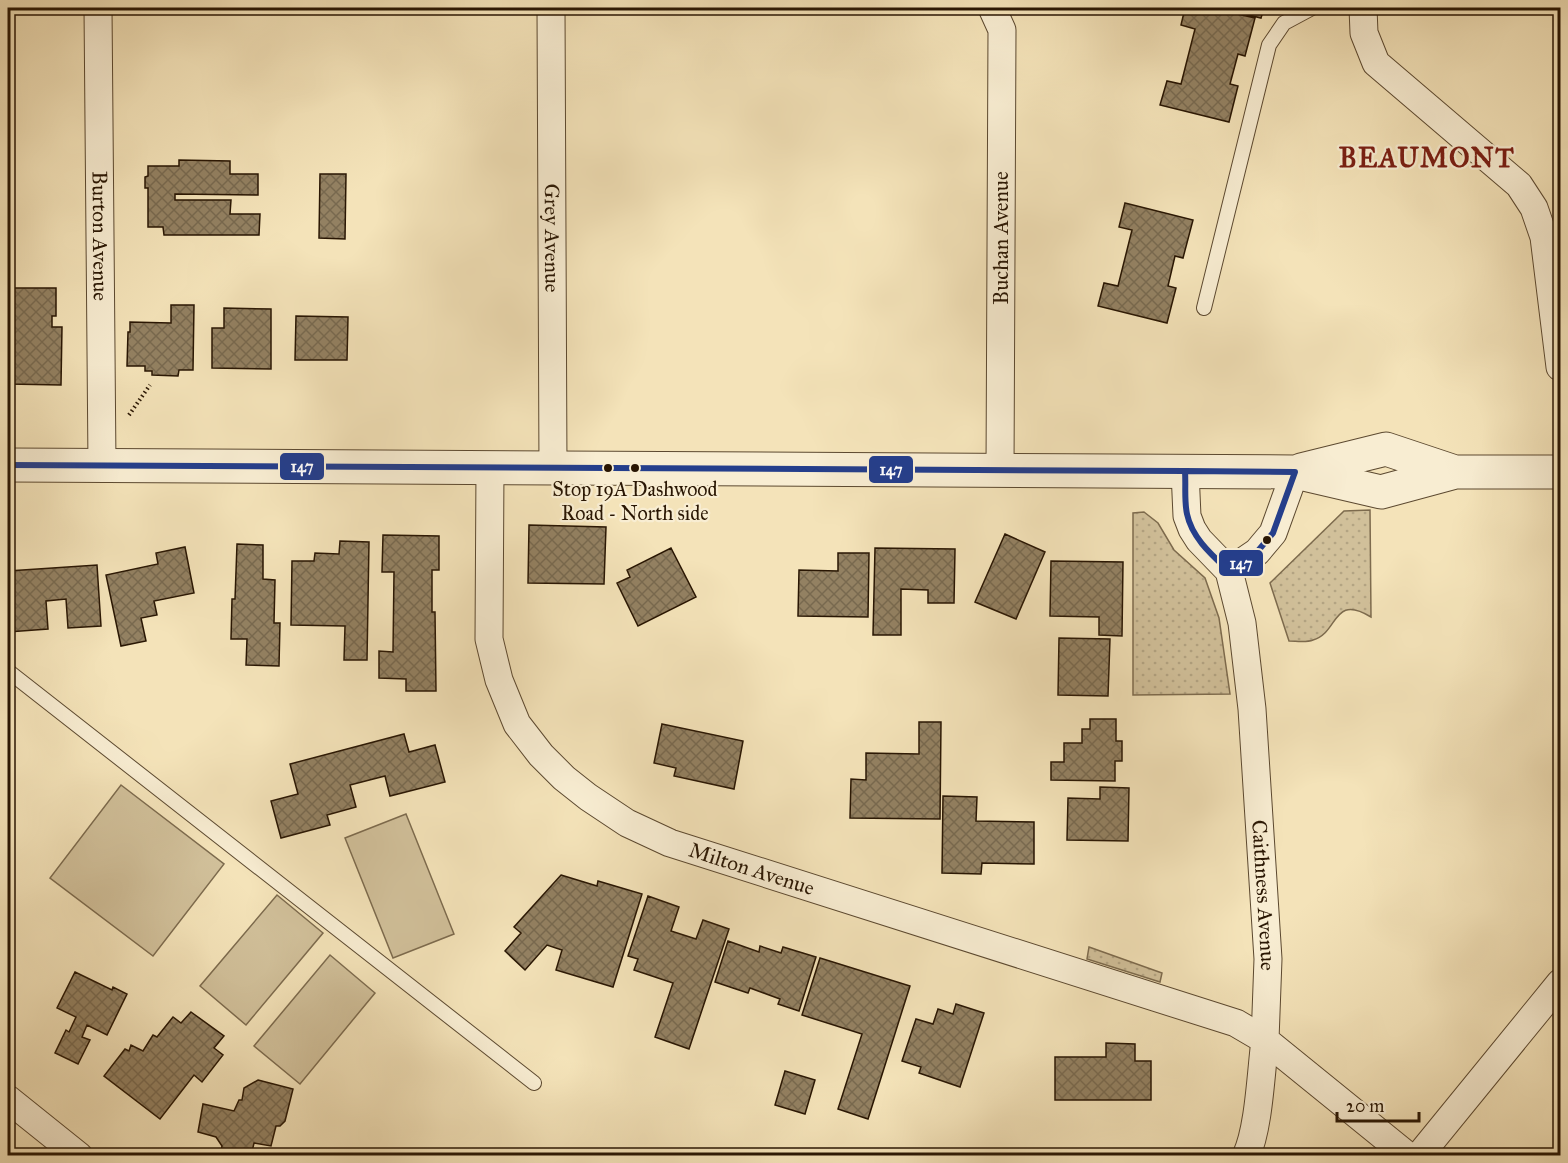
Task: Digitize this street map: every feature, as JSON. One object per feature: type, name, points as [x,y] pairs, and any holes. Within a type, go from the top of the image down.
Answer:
[{"type":"street","name":"Burton Avenue","points":[[98,8],[102,465]]},
{"type":"street","name":"Grey Avenue","points":[[551,8],[553,468]]},
{"type":"street","name":"Buchan Avenue","points":[[992,8],[1002,30],[1000,470]]},
{"type":"street","points":[[1363,8],[1364,33],[1376,63],[1519,185],[1534,208],[1544,237],[1560,367]]},
{"type":"street","points":[[8,465],[1295,472],[1381,492],[1455,472],[1560,471]]},
{"type":"street","name":"Milton Avenue","points":[[490,468],[489,639],[499,680],[517,724],[541,755],[564,778],[588,797],[627,823],[670,843],[1236,1023],[1265,1040]]},
{"type":"street","points":[[1185,471],[1187,516],[1192,529],[1199,540],[1229,571],[1257,552],[1273,533],[1295,472]]},
{"type":"street","name":"Caithness Avenue","points":[[1229,571],[1242,623],[1252,709],[1268,959],[1265,1040],[1257,1109],[1250,1149],[1246,1155]]},
{"type":"street","points":[[1419,1155],[1560,983]]},
{"type":"street","points":[[1265,1040],[1408,1155]]},
{"type":"street","points":[[8,1099],[79,1155]]},
{"type":"lane","points":[[1204,308],[1269,45],[1284,22],[1312,8]]},
{"type":"lane","points":[[8,671],[534,1083]]},
{"type":"shaded area","points":[[1370,510],[1371,617],[1349,609],[1342,612],[1321,636],[1307,641],[1289,641],[1270,583],[1344,511]]},
{"type":"shaded area","points":[[1144,512],[1158,523],[1174,550],[1205,578],[1219,618],[1230,694],[1133,695],[1133,513]]},
{"type":"shaded area","points":[[121,785],[224,864],[153,956],[50,878]]},
{"type":"shaded area","points":[[406,814],[454,934],[393,958],[345,838]]},
{"type":"shaded area","points":[[277,895],[323,933],[246,1025],[200,986]]},
{"type":"shaded area","points":[[1089,947],[1162,973],[1160,982],[1087,959]]},
{"type":"shaded area","points":[[330,955],[375,993],[300,1084],[254,1046]]},
{"type":"building","points":[[1185,8],[1211,8],[1255,18],[1245,56],[1238,54],[1230,84],[1238,86],[1229,122],[1160,105],[1167,81],[1181,84],[1195,29],[1181,25]]},
{"type":"building","points":[[1220,8],[1264,8],[1261,18]]},
{"type":"building","points":[[179,160],[230,161],[230,174],[258,174],[258,195],[175,194],[175,200],[231,200],[230,214],[260,214],[259,235],[164,235],[163,227],[148,227],[148,188],[145,188],[145,177],[148,176],[148,166],[179,166]]},
{"type":"building","points":[[320,174],[346,174],[345,239],[319,238]]},
{"type":"building","points":[[1125,203],[1193,220],[1183,258],[1175,256],[1168,286],[1176,288],[1167,323],[1098,306],[1104,283],[1118,286],[1132,230],[1119,227]]},
{"type":"building","points":[[14,288],[56,288],[56,316],[52,316],[52,327],[62,327],[61,385],[8,384],[8,357],[13,357]]},
{"type":"building","points":[[171,305],[194,305],[193,370],[179,370],[178,376],[152,375],[152,371],[145,371],[145,366],[127,366],[130,322],[171,323]]},
{"type":"building","points":[[224,308],[271,309],[271,369],[212,368],[212,328],[224,328]]},
{"type":"building","points":[[296,316],[348,317],[347,360],[295,360]]},
{"type":"building","points":[[529,525],[606,527],[604,584],[528,583]]},
{"type":"building","points":[[1005,534],[1045,552],[1016,619],[975,602]]},
{"type":"building","points":[[383,535],[439,536],[439,570],[432,570],[436,691],[406,691],[406,679],[379,678],[379,651],[393,652],[394,572],[382,572]]},
{"type":"building","points":[[340,541],[369,542],[367,660],[344,660],[345,626],[291,625],[292,561],[314,561],[315,553],[339,554]]},
{"type":"building","points":[[237,544],[263,545],[263,579],[275,580],[274,623],[280,623],[279,666],[246,665],[247,639],[231,639]]},
{"type":"building","points":[[185,547],[194,593],[154,601],[157,615],[141,618],[146,641],[121,646],[106,575],[158,564],[156,553]]},
{"type":"building","points":[[671,548],[696,597],[638,626],[617,583],[630,577],[627,570]]},
{"type":"building","points":[[875,548],[955,549],[954,603],[928,603],[928,590],[901,589],[901,635],[873,635]]},
{"type":"building","points":[[838,553],[869,553],[868,617],[798,616],[799,570],[838,571]]},
{"type":"building","points":[[1051,561],[1123,562],[1122,636],[1099,635],[1099,617],[1050,616]]},
{"type":"building","points":[[97,565],[101,626],[68,628],[66,599],[46,601],[48,629],[8,632],[8,571]]},
{"type":"building","points":[[1059,638],[1110,639],[1108,696],[1058,695]]},
{"type":"building","points":[[1090,719],[1116,719],[1116,741],[1122,741],[1122,761],[1115,761],[1115,781],[1051,780],[1051,762],[1064,762],[1064,743],[1082,743],[1082,729],[1090,729]]},
{"type":"building","points":[[919,722],[941,722],[940,819],[850,818],[851,779],[866,780],[866,753],[919,754]]},
{"type":"building","points":[[662,724],[743,741],[734,789],[674,776],[676,768],[654,763]]},
{"type":"building","points":[[404,734],[409,752],[435,745],[445,782],[390,796],[385,776],[350,785],[356,807],[327,815],[330,825],[281,838],[271,801],[298,794],[290,764]]},
{"type":"building","points":[[1100,787],[1129,788],[1128,841],[1067,840],[1068,798],[1100,799]]},
{"type":"building","points":[[943,796],[977,797],[976,821],[1034,822],[1034,864],[982,863],[981,874],[942,873]]},
{"type":"building","points":[[561,875],[597,886],[598,881],[642,894],[613,987],[556,970],[562,950],[547,945],[525,970],[505,951],[521,933],[514,927]]},
{"type":"building","points":[[648,896],[679,907],[671,931],[696,939],[703,920],[729,929],[689,1049],[655,1037],[673,983],[634,970],[638,959],[628,956]]},
{"type":"building","points":[[728,941],[759,952],[760,946],[781,953],[783,947],[816,957],[799,1011],[778,1004],[780,999],[750,988],[748,993],[715,982]]},
{"type":"building","points":[[820,958],[910,986],[868,1119],[838,1109],[862,1034],[802,1015]]},
{"type":"building","points":[[75,972],[112,990],[113,987],[127,994],[107,1035],[87,1025],[82,1037],[90,1040],[78,1064],[55,1053],[66,1030],[69,1032],[76,1017],[57,1008]]},
{"type":"building","points":[[956,1004],[984,1013],[960,1087],[919,1073],[921,1067],[902,1061],[916,1019],[933,1024],[938,1009],[953,1014]]},
{"type":"building","points":[[191,1012],[224,1036],[214,1048],[223,1055],[202,1082],[194,1075],[160,1119],[104,1076],[125,1049],[129,1051],[131,1045],[143,1051],[153,1035],[157,1037],[173,1017],[181,1023]]},
{"type":"building","points":[[1106,1043],[1135,1044],[1135,1061],[1151,1061],[1151,1100],[1055,1100],[1055,1057],[1106,1057]]},
{"type":"building","points":[[785,1071],[815,1080],[805,1114],[775,1105]]},
{"type":"building","points":[[258,1080],[293,1089],[285,1121],[280,1126],[276,1126],[271,1146],[254,1143],[251,1156],[220,1156],[222,1146],[216,1137],[198,1132],[203,1104],[234,1111],[239,1100],[242,1100],[244,1088]]},
{"type":"transit line","name":"147","points":[[8,465],[1185,471]]},
{"type":"transit line","name":"147","points":[[1185,471],[1295,472],[1273,533],[1257,552],[1229,571],[1204,546],[1193,531],[1187,514],[1185,471]]},
{"type":"place","name":"Stop 19A Dashwood Road - North side","points":[[635,468]]},
{"type":"district","name":"BEAUMONT","points":[[1427,158]]}]
